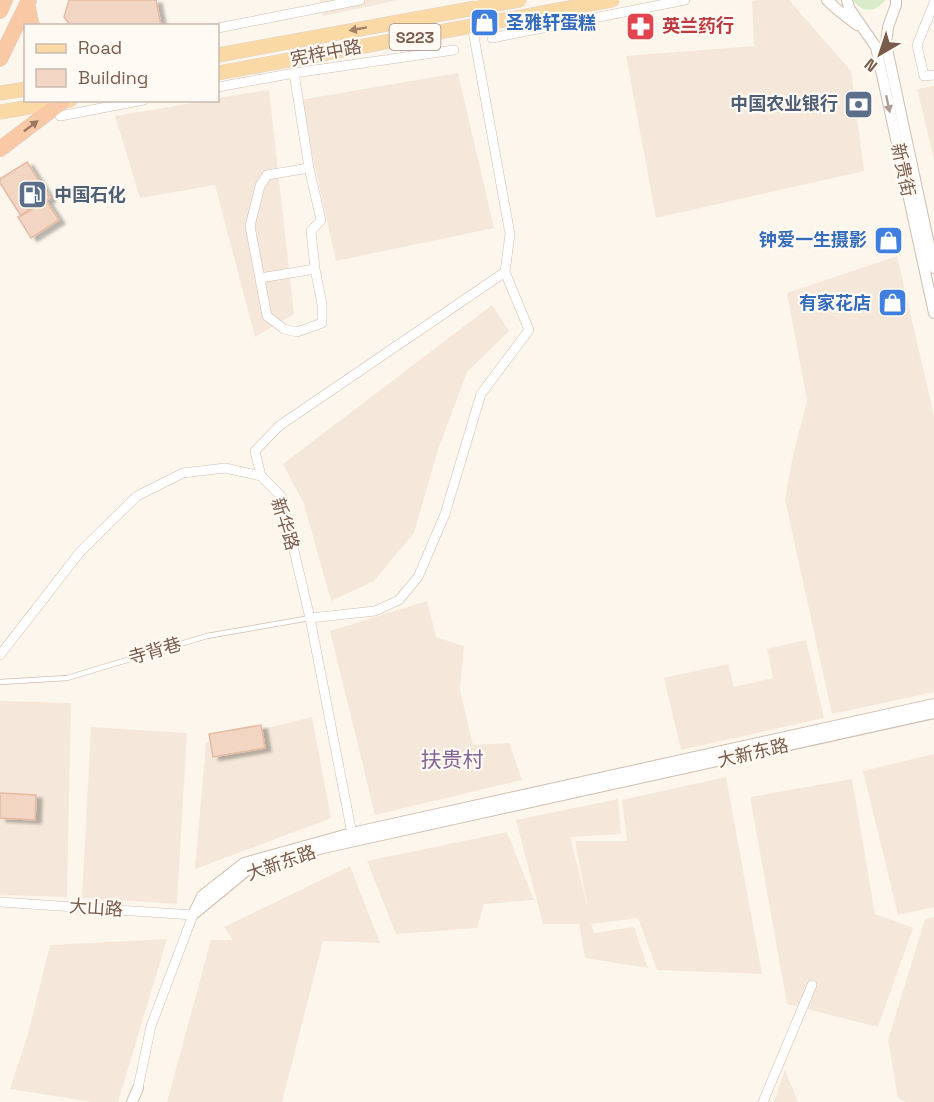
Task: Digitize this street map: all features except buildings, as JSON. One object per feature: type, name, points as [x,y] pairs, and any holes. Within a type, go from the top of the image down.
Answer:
[{"type":"highway","points":[[0,4],[5,0]]},
{"type":"highway","points":[[0,11],[5,0]]},
{"type":"highway","points":[[28,2],[32,24]]},
{"type":"highway","points":[[0,59],[28,2]]},
{"type":"highway","points":[[0,149],[64,106]]},
{"type":"main road","name":"宪梓中路","points":[[219,55],[478,4],[519,0]]},
{"type":"main road","name":"宪梓中路","points":[[219,73],[612,0]]},
{"type":"main road","points":[[0,93],[24,89]]},
{"type":"main road","points":[[0,112],[64,106]]},
{"type":"street","points":[[219,28],[360,0]]},
{"type":"street","points":[[492,38],[686,0]]},
{"type":"street","points":[[827,0],[864,30]]},
{"type":"street","name":"新贵街","points":[[847,0],[849,8],[876,47],[934,313]]},
{"type":"street","name":"新贵街","points":[[898,2],[888,27],[886,45],[934,268]]},
{"type":"street","points":[[934,3],[917,45],[924,76],[934,75]]},
{"type":"street","points":[[310,618],[375,611],[399,600],[418,577],[445,514],[481,394],[528,330],[506,272],[510,234],[477,25],[478,4]]},
{"type":"street","points":[[219,87],[294,73],[454,50]]},
{"type":"street","points":[[294,73],[309,168],[321,220],[311,231],[322,304],[322,323],[297,332],[284,329],[267,316],[250,226],[260,186],[267,175],[309,168]]},
{"type":"street","points":[[64,106],[117,102]]},
{"type":"street","points":[[260,278],[315,269]]},
{"type":"street","points":[[261,476],[255,451],[279,426],[506,272]]},
{"type":"street","name":"新华路","points":[[0,655],[80,552],[137,496],[183,473],[225,468],[261,476],[281,496],[310,618],[353,837]]},
{"type":"street","name":"大新东路","points":[[193,915],[246,871],[353,837],[934,704]]},
{"type":"street","name":"大新东路","points":[[353,837],[934,712]]},
{"type":"street","name":"大山路","points":[[0,902],[193,915]]},
{"type":"street","points":[[132,1102],[138,1088],[151,1026],[193,915]]},
{"type":"street","points":[[763,1102],[812,985]]},
{"type":"street","points":[[138,1088],[139,1102]]},
{"type":"lane","name":"寺背巷","points":[[0,682],[67,678],[207,636],[310,618]]},
{"type":"shaded area","points":[[320,0],[399,0],[323,16]]},
{"type":"shaded area","points":[[789,0],[851,71],[864,171],[656,218],[626,56],[754,46],[752,1]]},
{"type":"shaded area","points":[[458,73],[494,228],[336,261],[300,100]]},
{"type":"shaded area","points":[[934,86],[934,159],[917,89]]},
{"type":"shaded area","points":[[269,90],[294,314],[255,337],[215,185],[140,198],[115,116],[199,102],[219,102],[219,98]]},
{"type":"shaded area","points":[[897,256],[934,415],[934,692],[832,714],[785,500],[793,455],[807,401],[787,293]]},
{"type":"shaded area","points":[[492,305],[509,331],[467,372],[438,450],[414,533],[374,581],[331,601],[304,504],[283,464]]},
{"type":"shaded area","points":[[427,601],[436,637],[464,646],[460,690],[473,745],[509,743],[522,780],[375,815],[330,631]]},
{"type":"shaded area","points":[[806,640],[824,718],[681,750],[664,678],[728,664],[734,687],[773,678],[767,649]]},
{"type":"shaded area","points":[[0,701],[71,703],[67,897],[0,895]]},
{"type":"shaded area","points":[[312,717],[331,818],[195,869],[206,743]]},
{"type":"shaded area","points":[[91,727],[187,733],[177,904],[82,898]]},
{"type":"shaded area","points":[[934,754],[934,907],[898,915],[863,771]]},
{"type":"shaded area","points":[[726,777],[762,974],[657,970],[638,918],[591,924],[594,933],[634,927],[648,968],[585,958],[579,924],[543,924],[516,820],[618,799],[621,834],[570,837],[588,908],[575,841],[627,841],[622,800]]},
{"type":"shaded area","points":[[852,779],[875,914],[913,928],[878,1027],[787,1004],[750,797]]},
{"type":"shaded area","points":[[507,832],[534,900],[484,904],[477,928],[396,934],[367,861]]},
{"type":"shaded area","points":[[350,866],[380,943],[323,941],[282,1102],[167,1102],[211,940],[233,940],[224,927]]},
{"type":"shaded area","points":[[934,917],[934,1102],[906,1102],[898,1098],[888,1040],[925,919]]},
{"type":"shaded area","points":[[167,939],[118,1102],[93,1102],[10,1089],[28,1034],[50,945]]},
{"type":"shaded area","points":[[785,1070],[798,1102],[774,1102]]},
{"type":"green space","points":[[853,0],[885,0],[869,10]]},
{"type":"place","name":"圣雅轩蛋糕","points":[[485,23]]},
{"type":"place","name":"英兰药行","points":[[641,26]]},
{"type":"place","name":"中国农业银行","points":[[859,104]]},
{"type":"place","name":"中国石化","points":[[33,195]]},
{"type":"place","name":"钟爱一生摄影","points":[[888,240]]},
{"type":"place","name":"有家花店","points":[[892,303]]},
{"type":"district","name":"扶贵村","points":[[452,760]]}]
